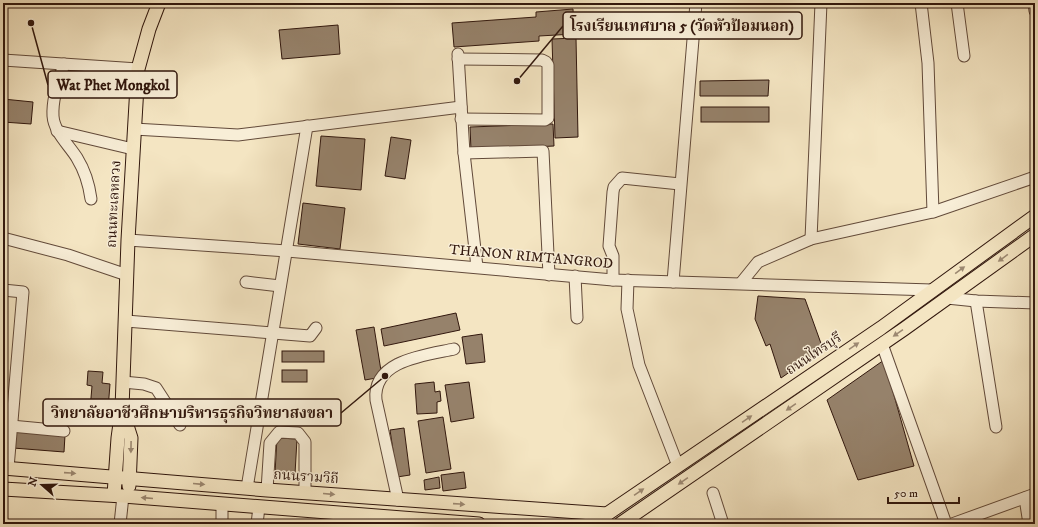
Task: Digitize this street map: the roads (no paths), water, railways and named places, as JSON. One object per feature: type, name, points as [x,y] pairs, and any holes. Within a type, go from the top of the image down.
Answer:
[{"type":"main road","name":"ถนนทะเลหลวง","points":[[122,496],[115,477],[122,409],[128,240],[138,69],[149,29],[159,3]]},
{"type":"main road","name":"ถนนไทรบุรี","points":[[608,519],[678,466],[881,328],[1035,216]]},
{"type":"main road","points":[[620,524],[882,344],[1035,235]]},
{"type":"main road","name":"ถนนทะเลหลวง","points":[[122,409],[131,438],[130,478],[122,496]]},
{"type":"main road","name":"ถนนรามวิถี","points":[[6,468],[305,492],[608,519]]},
{"type":"main road","points":[[3,489],[122,496],[259,507],[361,519],[479,524]]},
{"type":"street","points":[[673,282],[696,3]]},
{"type":"street","points":[[811,239],[821,3]]},
{"type":"street","points":[[921,3],[928,63],[933,212]]},
{"type":"street","points":[[957,3],[964,56]]},
{"type":"street","points":[[1034,3],[1035,11]]},
{"type":"street","points":[[462,119],[545,120],[548,118],[548,65],[542,60],[458,56],[464,153],[477,267]]},
{"type":"street","points":[[3,60],[138,69]]},
{"type":"street","points":[[64,64],[55,94],[53,117],[57,131],[80,164],[89,181],[91,199]]},
{"type":"street","points":[[134,129],[238,135],[461,107]]},
{"type":"street","points":[[247,488],[307,126]]},
{"type":"street","points":[[57,131],[133,149]]},
{"type":"street","points":[[464,153],[543,151],[549,275]]},
{"type":"street","points":[[741,283],[758,262],[811,239],[933,212],[1035,177]]},
{"type":"street","points":[[613,280],[613,256],[609,246],[614,187],[622,178],[680,184]]},
{"type":"street","points":[[3,238],[68,255],[127,275]]},
{"type":"street","name":"THANON RIMTANGROD","points":[[128,240],[287,251],[613,280],[932,290]]},
{"type":"street","points":[[575,276],[577,318]]},
{"type":"street","points":[[628,280],[627,309],[639,365],[678,466]]},
{"type":"street","points":[[246,282],[280,286]]},
{"type":"street","points":[[3,290],[23,292],[6,468]]},
{"type":"street","points":[[947,298],[976,301],[1035,303]]},
{"type":"street","points":[[976,301],[996,427]]},
{"type":"street","points":[[126,321],[310,336],[316,328]]},
{"type":"street","points":[[882,344],[946,524]]},
{"type":"street","points":[[398,500],[376,400],[375,391],[377,385],[388,368],[413,357],[454,349]]},
{"type":"street","points":[[3,382],[15,383]]},
{"type":"street","points":[[123,382],[151,385],[156,388],[180,425]]},
{"type":"street","points":[[11,426],[64,431]]},
{"type":"street","points":[[267,490],[270,443],[279,432],[298,433],[305,442],[305,492]]},
{"type":"street","points":[[713,493],[723,524]]},
{"type":"street","points":[[120,524],[122,496]]},
{"type":"street","points":[[952,524],[1030,496],[1029,524]]},
{"type":"street","points":[[222,505],[222,524]]},
{"type":"street","points":[[257,524],[259,507]]},
{"type":"street","points":[[596,524],[608,519]]},
{"type":"place","name":"Wat Phet Mongkol","points":[[31,23]]},
{"type":"place","name":"โรงเรียนเทศบาล 5 (วัดหัวป้อมนอก)","points":[[517,81]]},
{"type":"place","name":"วิทยาลัยอาชีวศึกษาบริหารธุรกิจวิทยาสงขลา","points":[[385,376]]}]
